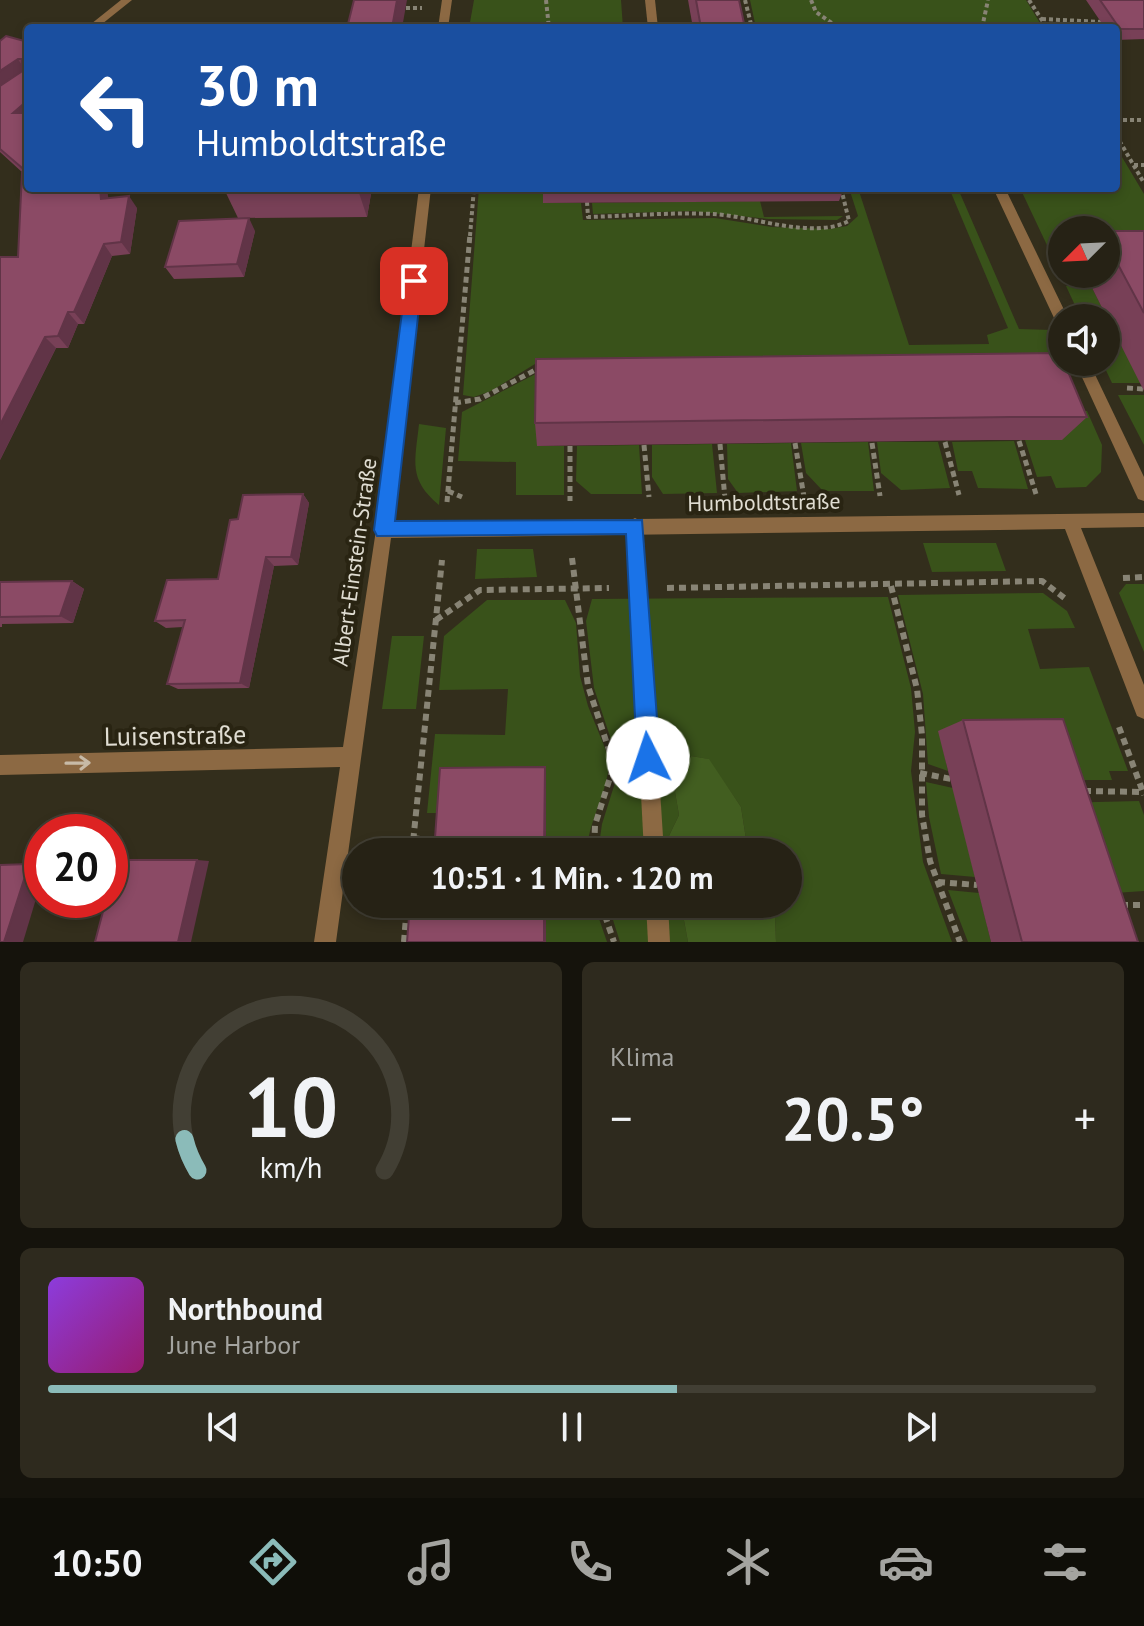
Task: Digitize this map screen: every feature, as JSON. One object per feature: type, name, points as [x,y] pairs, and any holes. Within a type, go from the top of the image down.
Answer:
[{"type":"street","points":[[96,24],[127,0]]},
{"type":"street","points":[[444,24],[447,0]]},
{"type":"street","points":[[650,0],[653,24]]},
{"type":"street","name":"Albert-Einstein-Straße","points":[[325,942],[384,530],[425,192]]},
{"type":"street","points":[[1001,192],[1054,304]]},
{"type":"street","points":[[1089,376],[1144,494]]},
{"type":"street","name":"Humboldtstraße","points":[[384,530],[1144,520]]},
{"type":"street","points":[[1070,521],[1144,709]]},
{"type":"street","points":[[635,526],[653,838]]},
{"type":"street","name":"Luisenstraße","points":[[0,765],[351,757]]},
{"type":"street","points":[[658,918],[659,942]]},
{"type":"path","points":[[546,0],[549,24]]},
{"type":"path","points":[[745,0],[751,24]]},
{"type":"path","points":[[811,0],[816,12],[833,24]]},
{"type":"path","points":[[983,24],[988,0]]},
{"type":"path","points":[[1029,0],[1045,24]]},
{"type":"path","points":[[1042,19],[1093,19],[1100,24]]},
{"type":"path","points":[[1120,120],[1144,120]]},
{"type":"path","points":[[1120,142],[1144,183]]},
{"type":"path","points":[[1134,165],[1144,165]]},
{"type":"path","points":[[587,202],[588,217],[715,214],[774,225],[839,226],[849,221],[842,192]]},
{"type":"path","points":[[455,403],[480,399],[533,369],[554,364]]},
{"type":"path","points":[[1019,441],[1036,495]]},
{"type":"path","points":[[945,442],[959,496]]},
{"type":"path","points":[[795,443],[804,498]]},
{"type":"path","points":[[872,443],[880,497]]},
{"type":"path","points":[[720,444],[725,500]]},
{"type":"path","points":[[644,445],[649,502]]},
{"type":"path","points":[[570,446],[570,502]]},
{"type":"path","points":[[448,491],[470,501]]},
{"type":"path","points":[[943,496],[975,495]]},
{"type":"path","points":[[1021,495],[1052,495]]},
{"type":"path","points":[[865,497],[896,497]]},
{"type":"path","points":[[788,499],[819,498]]},
{"type":"path","points":[[710,500],[741,500]]},
{"type":"path","points":[[556,502],[586,502]]},
{"type":"path","points":[[568,527],[588,686],[614,765],[609,791],[595,825],[595,838]]},
{"type":"path","points":[[436,620],[480,590],[891,586],[1042,581],[1064,596],[1070,605]]},
{"type":"path","points":[[891,586],[917,689],[922,735],[922,815],[938,882],[960,942]]},
{"type":"path","points":[[1076,791],[1143,793],[1115,718]]},
{"type":"path","points":[[920,773],[951,779]]},
{"type":"path","points":[[938,882],[977,885]]},
{"type":"path","points":[[1109,905],[1144,905]]},
{"type":"path","points":[[404,942],[406,918]]},
{"type":"path","points":[[606,918],[614,942]]},
{"type":"green space","points":[[474,0],[621,0],[623,24],[470,24]]},
{"type":"green space","points":[[750,0],[1026,0],[1041,24],[755,24]]},
{"type":"green space","points":[[1120,154],[1144,194],[1144,262],[1120,260],[1120,216],[1048,216],[1048,247],[1022,192],[1120,192]]},
{"type":"green space","points":[[479,192],[543,192],[544,203],[581,203],[583,220],[715,218],[772,227],[829,229],[847,226],[858,216],[850,192],[859,192],[909,345],[989,344],[987,335],[1008,328],[951,192],[959,192],[1019,329],[1048,330],[1048,353],[713,361],[580,358],[535,364],[491,391],[474,397],[463,395]]},
{"type":"green space","points":[[760,201],[764,217],[843,216],[837,220],[768,219],[692,211],[593,214],[592,203]]},
{"type":"green space","points":[[1067,288],[1092,288],[1100,304],[1074,304]]},
{"type":"green space","points":[[1120,343],[1141,383],[1112,383],[1109,376],[1120,376]]},
{"type":"green space","points":[[547,368],[538,446],[564,446],[564,495],[516,495],[516,462],[458,461],[462,412]]},
{"type":"green space","points":[[1118,395],[1144,395],[1144,445]]},
{"type":"green space","points":[[1050,411],[1087,411],[1102,445],[1101,472],[1086,487],[1056,488],[1051,476],[1037,477],[1025,440],[1061,440]]},
{"type":"green space","points":[[419,424],[446,428],[439,505],[418,478],[415,459]]},
{"type":"green space","points":[[1014,441],[1028,489],[978,488],[972,471],[958,471],[952,442]]},
{"type":"green space","points":[[868,442],[874,491],[823,491],[806,473],[801,443]]},
{"type":"green space","points":[[877,442],[938,442],[950,488],[901,490],[881,473]]},
{"type":"green space","points":[[791,443],[797,491],[738,493],[728,479],[727,444]]},
{"type":"green space","points":[[712,444],[717,493],[663,494],[652,477],[652,445]]},
{"type":"green space","points":[[639,445],[642,494],[591,494],[576,481],[577,446]]},
{"type":"green space","points":[[923,543],[996,543],[1006,571],[932,572]]},
{"type":"green space","points":[[477,549],[533,549],[537,577],[475,579]]},
{"type":"green space","points":[[1126,584],[1144,584],[1144,652],[1119,593]]},
{"type":"green space","points":[[1043,593],[1067,611],[1075,628],[1028,629],[1040,669],[1089,667],[1128,771],[1109,771],[1112,780],[1049,780],[939,731],[948,771],[928,764],[923,694],[898,595]]},
{"type":"green space","points":[[888,597],[911,688],[915,732],[911,771],[923,862],[952,942],[776,942],[775,918],[802,918],[802,838],[746,838],[741,807],[708,759],[691,756],[675,792],[679,815],[668,838],[600,838],[620,767],[594,688],[586,621],[592,599]]},
{"type":"green space","points":[[487,600],[565,600],[576,623],[580,676],[588,706],[609,758],[606,782],[588,838],[546,838],[546,774],[445,813],[427,813],[435,734],[505,735],[508,689],[439,690],[444,636]]},
{"type":"green space","points":[[392,636],[424,636],[416,709],[382,709]]},
{"type":"green space","points":[[691,756],[709,759],[741,807],[746,838],[668,838],[679,815],[675,792]]},
{"type":"green space","points":[[926,782],[953,788],[975,877],[941,874],[929,817]]},
{"type":"green space","points":[[1139,801],[1144,815],[1144,891],[1085,895],[1056,803]]},
{"type":"green space","points":[[948,890],[979,893],[991,942],[968,942]]},
{"type":"green space","points":[[546,918],[599,918],[607,942],[546,942]]},
{"type":"green space","points":[[612,918],[684,918],[688,942],[620,942]]},
{"type":"green space","points":[[684,918],[775,918],[776,942],[688,942]]},
{"type":"building","points":[[354,0],[397,0],[393,24],[348,24]]},
{"type":"building","points":[[696,0],[739,0],[744,24],[700,24]]},
{"type":"building","points":[[1100,0],[1144,0],[1144,29],[1120,29],[1120,24],[1117,24]]},
{"type":"building","points":[[6,36],[24,41],[24,103],[13,113],[24,113],[24,170],[0,149],[0,86],[21,72],[22,59],[0,71],[0,41]]},
{"type":"building","points":[[22,173],[24,192],[100,192],[101,199],[129,196],[121,242],[104,244],[74,312],[68,312],[58,336],[45,337],[0,425],[0,257],[18,257]]},
{"type":"building","points":[[226,192],[359,192],[359,193]]},
{"type":"building","points":[[249,218],[237,264],[165,267],[179,221]]},
{"type":"building","points":[[1120,231],[1144,231],[1144,313],[1120,268]]},
{"type":"building","points":[[1048,353],[1048,376],[1070,376],[1087,417],[535,423],[536,359]]},
{"type":"building","points":[[303,494],[291,557],[266,557],[240,683],[167,684],[185,620],[155,621],[167,580],[218,579],[230,520],[238,519],[243,495]]},
{"type":"building","points":[[72,581],[60,616],[0,617],[0,582]]},
{"type":"building","points":[[1063,719],[1138,942],[1022,942],[963,720]]},
{"type":"building","points":[[545,767],[544,838],[435,838],[440,768]]},
{"type":"building","points":[[128,860],[197,860],[178,942],[95,942],[101,918],[128,918]]},
{"type":"building","points":[[24,864],[24,880],[4,942],[0,942],[0,865]]},
{"type":"building","points":[[409,918],[544,918],[544,942],[407,942]]},
{"type":"route","points":[[414,281],[384,530],[635,526],[648,758]]}]
